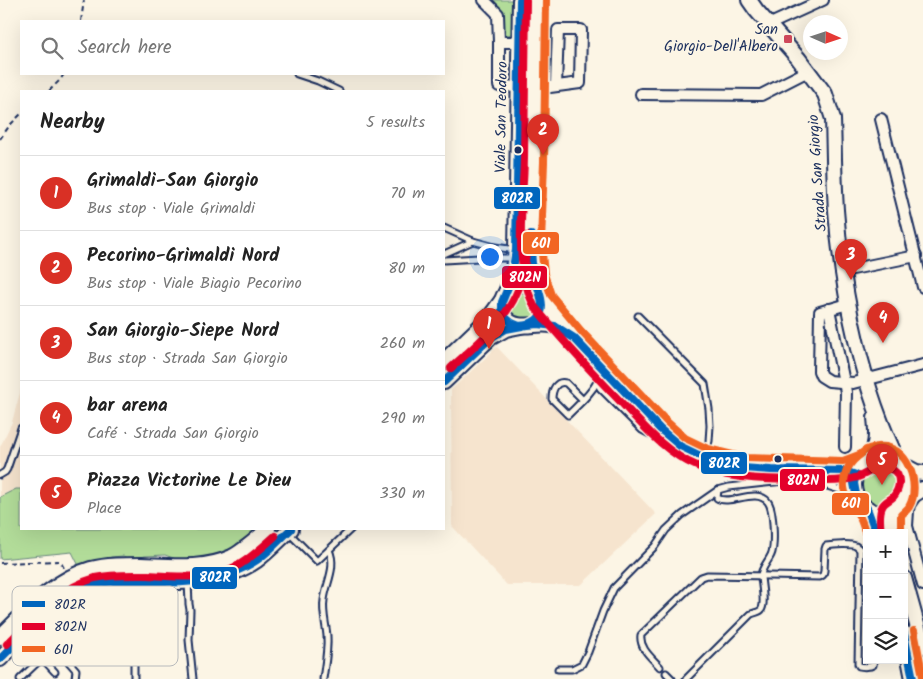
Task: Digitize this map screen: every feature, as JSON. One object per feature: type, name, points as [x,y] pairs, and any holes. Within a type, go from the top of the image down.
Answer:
[{"type":"main road","name":"Viale San Teodoro","points":[[445,360],[489,318],[512,280],[516,254],[520,0]]},
{"type":"main road","points":[[536,0],[531,243],[532,264],[541,296],[543,308],[535,322],[525,326],[514,324],[506,318],[502,310],[504,296],[512,287],[523,284],[530,286],[541,296],[574,338],[596,362],[671,439],[680,446],[705,458],[754,469],[816,476],[857,471],[873,458],[887,457],[894,459],[905,470],[910,482],[907,500],[890,526],[890,529]]},
{"type":"main road","name":"Strada San Giorgio","points":[[749,0],[768,25],[798,58],[825,94],[833,119],[836,210],[843,271],[848,304],[873,398]]},
{"type":"main road","points":[[445,381],[490,338],[506,329],[537,324],[555,326],[574,338]]},
{"type":"main road","points":[[873,398],[888,440],[900,464],[916,472],[923,473]]},
{"type":"main road","points":[[873,398],[876,439],[872,454],[857,471],[856,494],[864,506],[874,529]]},
{"type":"main road","points":[[864,506],[879,512],[907,500]]},
{"type":"main road","points":[[57,586],[80,573],[112,565],[182,566],[207,564],[232,557],[258,539],[267,530]]},
{"type":"main road","points":[[90,586],[99,583],[128,581],[188,582],[220,577],[249,565],[266,553],[290,530]]},
{"type":"main road","points":[[908,592],[923,646]]},
{"type":"main road","points":[[0,637],[12,626]]},
{"type":"main road","points":[[0,659],[12,648]]},
{"type":"main road","points":[[908,653],[913,679]]},
{"type":"street","points":[[484,0],[498,14],[499,86],[519,87]]},
{"type":"street","points":[[768,25],[823,0]]},
{"type":"street","points":[[535,90],[580,83],[581,30],[558,30],[556,86]]},
{"type":"street","points":[[499,42],[519,42]]},
{"type":"street","points":[[640,94],[761,95],[808,71]]},
{"type":"street","points":[[881,118],[923,287]]},
{"type":"street","points":[[843,271],[916,256]]},
{"type":"street","points":[[848,304],[820,312],[819,371],[821,376],[829,381],[853,383],[923,365]]},
{"type":"street","points":[[829,310],[846,392],[845,447]]},
{"type":"street","points":[[907,500],[909,505],[907,526]]},
{"type":"street","points":[[907,500],[903,510],[922,581]]},
{"type":"lane","points":[[300,75],[337,90]]},
{"type":"lane","points":[[445,228],[473,241],[516,254]]},
{"type":"lane","points":[[445,254],[473,241]]},
{"type":"lane","points":[[445,260],[516,254]]},
{"type":"lane","points":[[638,316],[704,384],[710,426],[705,458]]},
{"type":"lane","points":[[596,362],[597,382],[600,388],[642,430],[657,438],[671,439]]},
{"type":"lane","points":[[583,400],[566,383],[559,383],[554,386],[552,399],[568,415],[583,400],[592,391],[597,382]]},
{"type":"lane","points":[[0,475],[7,469],[20,431]]},
{"type":"lane","points":[[558,669],[572,669],[582,664],[614,588],[655,546],[666,530],[682,515],[718,490],[816,476],[849,494],[864,506]]},
{"type":"lane","points":[[686,679],[751,614],[761,610],[763,603],[761,575],[772,550],[772,512],[769,503],[762,498],[752,496],[726,501],[720,500],[717,498],[718,490]]},
{"type":"lane","points":[[290,530],[317,561],[350,530]]},
{"type":"lane","points":[[660,667],[642,647],[641,635],[701,577],[707,575],[820,576],[823,575],[824,571],[825,549],[826,546],[830,545],[854,545],[860,550],[858,664],[859,666],[871,666],[873,664]]},
{"type":"lane","points":[[323,679],[327,638],[324,619],[324,599],[332,564],[329,550]]},
{"type":"lane","points":[[188,582],[190,610],[189,640],[193,679]]},
{"type":"lane","points":[[20,679],[34,666]]},
{"type":"lane","points":[[49,666],[55,672]]},
{"type":"lane","points":[[72,666],[76,670],[75,679]]},
{"type":"lane","points":[[134,666],[134,679]]},
{"type":"lane","points":[[666,674],[672,679]]},
{"type":"path","points":[[81,20],[84,0]]},
{"type":"path","points":[[50,90],[63,75]]},
{"type":"path","points":[[0,139],[20,115]]},
{"type":"path","points":[[0,563],[60,561]]},
{"type":"shaded area","points":[[497,347],[656,514],[581,585],[507,585],[452,526],[451,390]]},
{"type":"shaded area","points":[[20,393],[20,530],[0,557],[0,447],[12,422]]},
{"type":"green space","points":[[490,0],[514,0],[513,30],[509,35],[503,32],[504,14]]},
{"type":"green space","points":[[527,0],[531,0],[527,235],[524,237],[523,236]]},
{"type":"green space","points":[[525,291],[535,299],[537,311],[530,319],[518,321],[508,310],[509,302],[514,294]]},
{"type":"green space","points":[[886,463],[898,469],[903,476],[903,494],[898,501],[891,506],[878,507],[870,504],[863,497],[860,481],[863,473],[870,466]]},
{"type":"green space","points":[[20,489],[20,530],[257,530],[233,548],[209,557],[176,559],[165,555],[137,558],[123,556],[88,562],[79,566],[72,552],[0,559],[0,497]]},
{"type":"green space","points":[[275,530],[282,530],[246,561],[205,576],[97,579],[88,586],[65,586],[81,578],[111,571],[188,571],[259,545]]},
{"type":"green space","points":[[908,607],[919,647],[923,679],[919,679],[908,629]]},
{"type":"green space","points":[[12,632],[12,643],[0,652],[0,644]]},
{"type":"transit line","name":"802R","points":[[520,0],[516,250],[511,280],[502,302],[502,310],[506,318],[519,326],[537,324],[555,326],[574,338],[660,429],[680,446],[705,458],[743,468],[845,471],[856,475],[854,483],[856,494],[861,504],[867,508],[875,529]]},
{"type":"transit line","name":"802N","points":[[526,0],[521,253],[523,272],[534,306],[585,364],[654,437],[674,453],[697,466],[721,474],[745,478],[824,481],[854,478],[884,467],[893,470],[899,479],[898,487],[893,497],[884,504],[881,510],[881,529]]},
{"type":"transit line","name":"601","points":[[546,0],[541,243],[544,274],[551,295],[581,331],[667,422],[685,438],[708,449],[745,458],[843,461],[859,455]]},
{"type":"transit line","name":"802R","points":[[527,325],[536,321],[542,308],[531,258],[531,235]]},
{"type":"transit line","name":"802N","points":[[451,368],[493,328],[511,305],[523,273],[527,236]]},
{"type":"transit line","name":"802R","points":[[445,381],[490,338],[506,329],[522,326]]},
{"type":"transit line","name":"601","points":[[864,529],[846,495],[844,479],[847,470],[854,460],[866,450],[878,447],[888,448],[897,452],[904,458],[913,477],[913,498],[909,507],[901,515],[901,529]]},
{"type":"transit line","name":"802R","points":[[89,586],[111,582],[186,582],[223,576],[257,560],[290,530]]},
{"type":"transit line","name":"802N","points":[[76,586],[95,578],[115,575],[183,577],[218,573],[229,570],[244,562],[275,536]]},
{"type":"transit line","name":"601","points":[[914,631],[923,677]]},
{"type":"transit line","name":"802N","points":[[7,644],[12,639]]},
{"type":"transit line","name":"802R","points":[[0,659],[12,647]]},
{"type":"transit line","name":"802R","points":[[908,654],[913,679]]},
{"type":"place","name":"San Giorgio-Dell'Albero","points":[[788,39]]},
{"type":"place","name":"Pecorino-Grimaldi Nord","points":[[543,155]]},
{"type":"place","name":"San Giorgio-Siepe Nord","points":[[851,280]]},
{"type":"place","name":"bar arena","points":[[883,343]]},
{"type":"place","name":"Grimaldi-San Giorgio","points":[[489,349]]},
{"type":"place","name":"Piazza Victorine Le Dieu","points":[[882,485]]}]
